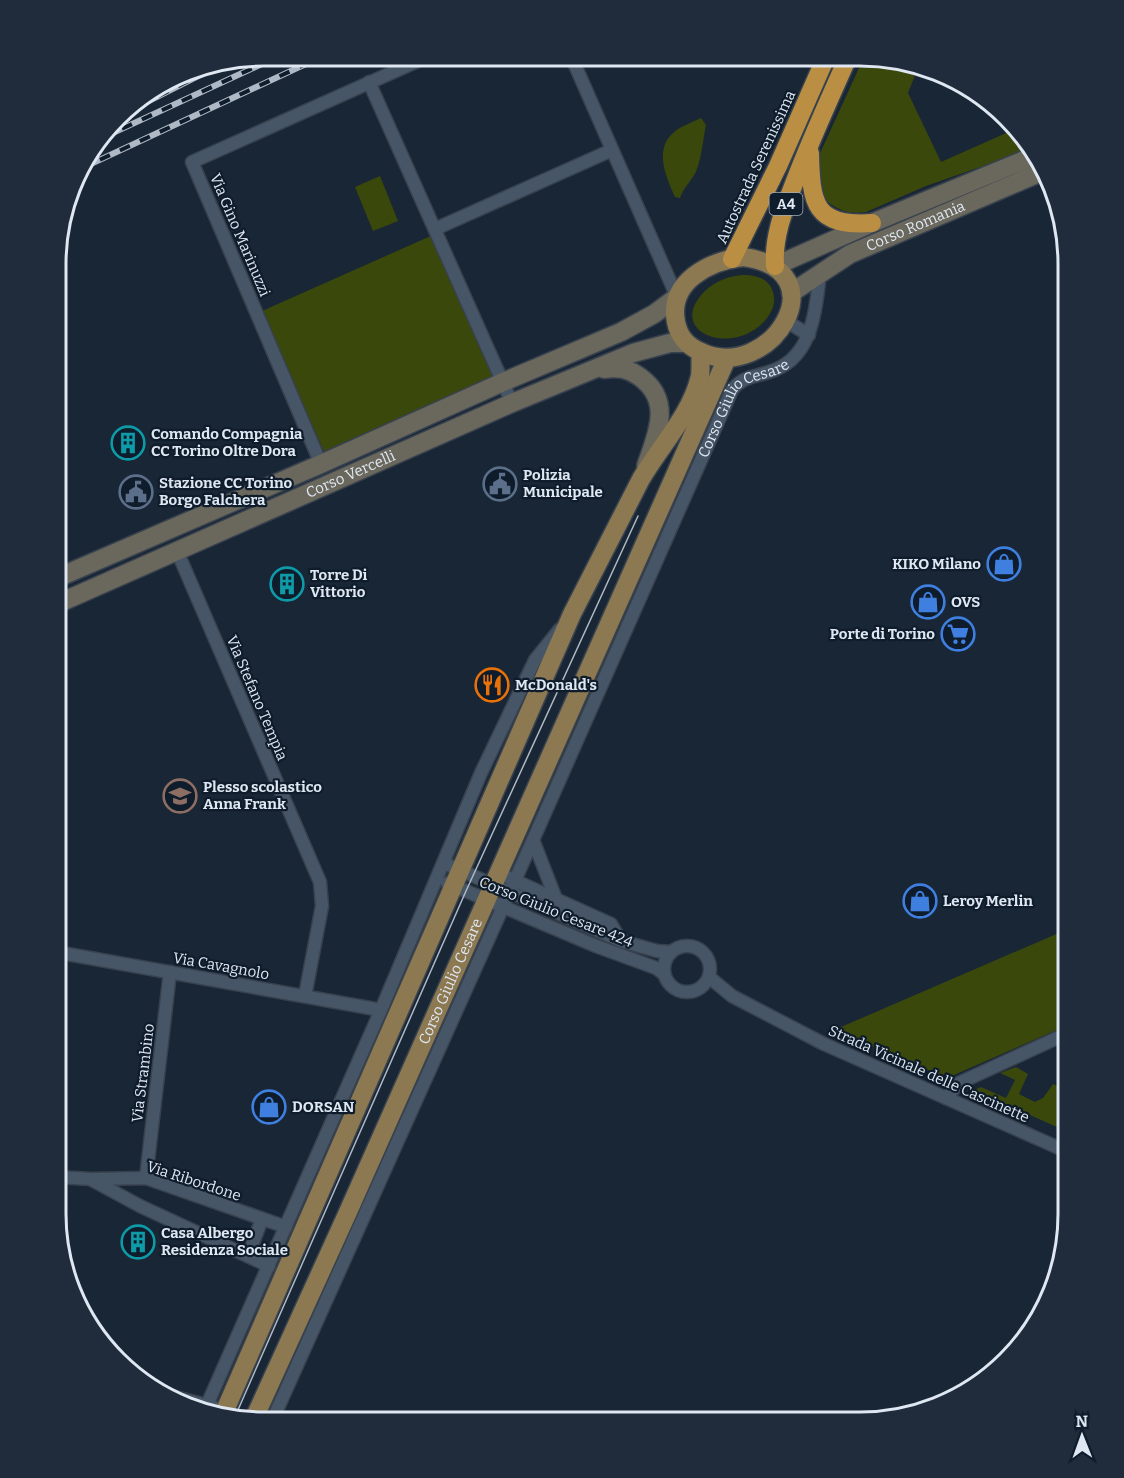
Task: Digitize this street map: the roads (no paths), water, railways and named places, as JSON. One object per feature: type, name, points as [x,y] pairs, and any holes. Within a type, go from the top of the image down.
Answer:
[{"type":"highway","name":"Autostrada Serenissima","points":[[732,259],[822,66]]},
{"type":"highway","name":"A4","points":[[775,266],[774,250],[777,230],[812,138],[844,66]]},
{"type":"highway","points":[[812,138],[811,190],[819,207],[828,216],[841,223],[872,223]]},
{"type":"main road","name":"Corso Romania","points":[[775,266],[1028,159]]},
{"type":"main road","name":"Corso Romania","points":[[791,292],[850,254],[1036,174]]},
{"type":"main road","points":[[732,259],[754,259],[775,266],[785,277],[791,292],[790,310],[786,321],[776,335],[763,346],[727,358],[693,347],[678,331],[674,309],[677,297],[694,274],[718,262],[732,259]]},
{"type":"main road","name":"Corso Vercelli","points":[[66,574],[638,324],[677,297]]},
{"type":"main road","name":"Corso Vercelli","points":[[66,600],[512,403],[633,353],[660,345],[693,347]]},
{"type":"main road","points":[[226,1408],[327,1155],[458,878],[572,614],[641,479],[690,400],[700,375],[693,347]]},
{"type":"main road","name":"Corso Giulio Cesare","points":[[257,1411],[500,890],[654,544],[727,358]]},
{"type":"main road","points":[[590,371],[615,367],[628,370],[649,384],[657,397],[661,409],[659,421],[641,479]]},
{"type":"street","points":[[406,66],[369,82],[512,403]]},
{"type":"street","points":[[575,66],[677,297]]},
{"type":"street","name":"Via Gino Marinuzzi","points":[[321,464],[192,162],[369,82]]},
{"type":"street","points":[[435,229],[612,150]]},
{"type":"street","name":"Corso Giulio Cesare","points":[[276,1412],[500,890],[533,840],[654,544],[738,382],[746,377],[775,370],[800,350],[809,335],[815,312],[820,274]]},
{"type":"street","points":[[786,321],[809,335]]},
{"type":"street","name":"Via Stefano Tempia","points":[[177,551],[320,882],[322,906],[305,996]]},
{"type":"street","points":[[208,1403],[286,1227],[327,1155],[381,1010],[481,773],[535,660],[572,614]]},
{"type":"street","points":[[533,840],[556,899]]},
{"type":"street","name":"Corso Giulio Cesare 424","points":[[444,862],[458,878]]},
{"type":"street","name":"Corso Giulio Cesare 424","points":[[437,879],[458,878],[500,890],[556,899],[611,924],[621,941]]},
{"type":"street","name":"Corso Giulio Cesare 424","points":[[500,890],[621,941],[657,951],[671,952]]},
{"type":"street","name":"Corso Giulio Cesare 424","points":[[500,890],[596,946],[656,968],[664,974]]},
{"type":"street","points":[[685,946],[700,950],[709,962],[709,977],[699,989],[692,992],[677,991],[671,986],[664,974],[664,965],[671,952],[685,946]]},
{"type":"street","name":"Via Cavagnolo","points":[[66,954],[381,1010]]},
{"type":"street","name":"Via Strambino","points":[[146,1178],[170,972]]},
{"type":"street","points":[[709,977],[732,996]]},
{"type":"street","points":[[699,989],[732,996]]},
{"type":"street","name":"Strada Vicinale delle Cascinette","points":[[732,996],[811,1038],[1058,1148]]},
{"type":"street","points":[[946,1098],[959,1083],[1058,1038]]},
{"type":"street","name":"Via Ribordone","points":[[66,1178],[146,1178],[286,1227]]},
{"type":"street","name":"Via Ribordone","points":[[91,1179],[140,1206],[268,1266]]},
{"type":"street","points":[[248,1256],[262,1219]]},
{"type":"tram line","points":[[238,1410],[466,891],[638,516]]},
{"type":"railway","points":[[95,162],[301,66]]},
{"type":"railway","points":[[119,130],[256,67]]},
{"type":"railway","points":[[165,93],[189,81]]},
{"type":"place","name":"Comando Compagnia CC Torino Oltre Dora","points":[[128,443]]},
{"type":"place","name":"Polizia Municipale","points":[[500,484]]},
{"type":"place","name":"Stazione CC Torino Borgo Falchera","points":[[136,492]]},
{"type":"place","name":"KIKO Milano","points":[[1004,564]]},
{"type":"place","name":"Torre Di Vittorio","points":[[287,584]]},
{"type":"place","name":"OVS","points":[[928,602]]},
{"type":"place","name":"Porte di Torino","points":[[958,634]]},
{"type":"place","name":"McDonald's","points":[[492,685]]},
{"type":"place","name":"Plesso scolastico Anna Frank","points":[[180,796]]},
{"type":"place","name":"Leroy Merlin","points":[[920,901]]},
{"type":"place","name":"DORSAN","points":[[269,1107]]},
{"type":"place","name":"Casa Albergo Residenza Sociale","points":[[138,1242]]}]
